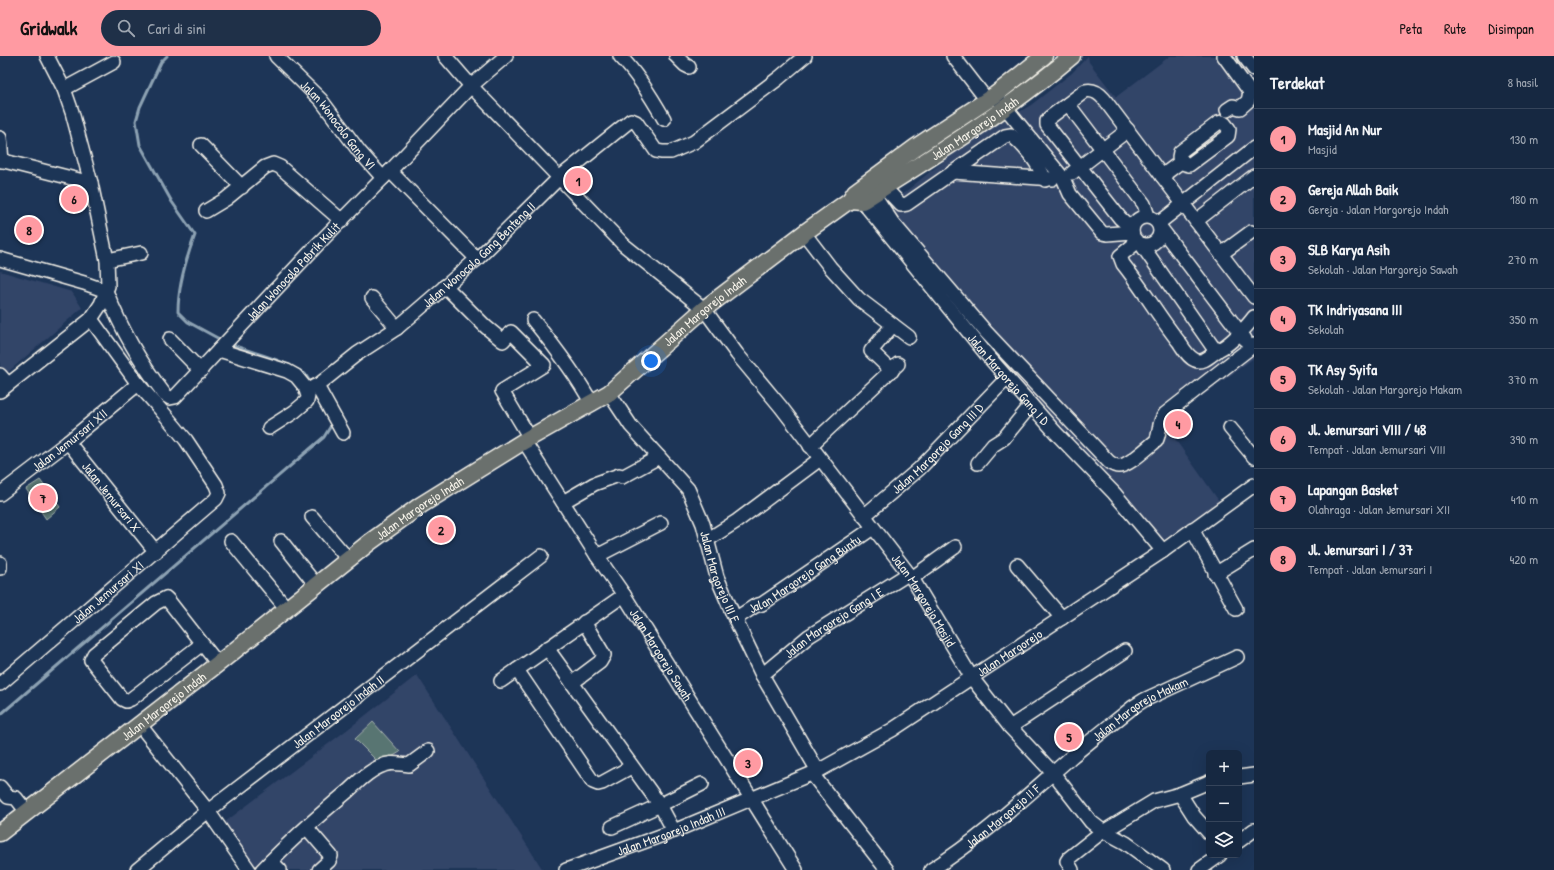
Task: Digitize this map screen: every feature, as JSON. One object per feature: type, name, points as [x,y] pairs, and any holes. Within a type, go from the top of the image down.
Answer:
[{"type":"main road","name":"Jalan Margorejo Indah","points":[[867,195],[855,192],[916,147],[991,98],[1044,56]]},
{"type":"main road","name":"Jalan Margorejo Indah","points":[[0,833],[218,664],[348,559],[421,505],[527,440],[592,404],[608,393],[704,309],[804,233],[1006,109],[1072,56]]},
{"type":"street","points":[[3,383],[91,319],[101,304],[106,291],[108,278],[107,260],[91,183],[72,112],[64,89],[47,56]]},
{"type":"street","name":"Jalan Wonocolo Gang VI","points":[[276,56],[321,100],[359,151],[387,175],[477,259]]},
{"type":"street","name":"Jalan Margorejo Masjid","points":[[446,56],[471,86],[624,245],[704,309],[737,354],[781,407],[910,576],[972,678],[1010,727],[1053,773],[1091,822],[1105,832],[1126,843],[1163,870]]},
{"type":"street","name":"Jalan Wonocolo Pabrik Kulit","points":[[106,291],[116,316],[139,358],[165,395],[172,398],[177,396],[271,292],[387,175],[471,86],[506,56]]},
{"type":"street","points":[[620,56],[632,68],[643,83],[664,119]]},
{"type":"street","points":[[676,56],[689,67]]},
{"type":"street","name":"Jalan Wonocolo Gang Benteng II","points":[[312,388],[358,354],[397,328],[477,259],[559,178],[631,120],[636,122],[656,151],[671,152],[694,142],[779,78],[805,56]]},
{"type":"street","points":[[953,56],[991,98],[1006,109],[1063,178],[1070,194],[1102,232],[1107,234],[1135,237],[1145,245],[1154,243],[1160,236],[1156,222],[1143,216],[1136,221],[1135,237],[1120,256],[1123,264],[1170,330],[1194,360],[1200,361],[1220,350],[1240,333],[1254,317]]},
{"type":"street","points":[[1224,56],[1252,91],[1248,101],[1240,108],[1233,106],[1228,110]]},
{"type":"street","points":[[1244,56],[1254,69]]},
{"type":"street","points":[[64,89],[114,62]]},
{"type":"street","points":[[1217,351],[1213,349],[1135,237],[1080,168],[1047,123],[1049,118],[1085,91],[1095,91],[1104,99],[1128,130],[1182,204],[1254,297]]},
{"type":"street","points":[[867,195],[986,332],[1109,462],[1119,466],[1129,462],[1156,441],[1160,422],[1165,414],[1253,346],[1240,333],[1068,104]]},
{"type":"street","points":[[952,172],[1045,180],[1063,178],[1080,168],[1128,130]]},
{"type":"street","points":[[867,195],[901,205],[907,204],[1005,136],[1011,135],[1017,140],[1041,170],[1045,180]]},
{"type":"street","points":[[0,138],[1,160],[91,183]]},
{"type":"street","points":[[201,145],[242,187]]},
{"type":"street","points":[[1156,222],[1182,204],[1254,148]]},
{"type":"street","points":[[1162,176],[1182,161]]},
{"type":"street","points":[[206,211],[226,199],[265,167],[275,164],[342,221]]},
{"type":"street","points":[[1196,221],[1254,176]]},
{"type":"street","name":"Jalan Margorejo Gang I D","points":[[867,195],[987,355],[1031,405],[1114,493],[1164,550]]},
{"type":"street","points":[[1222,254],[1251,232]]},
{"type":"street","points":[[804,233],[848,287],[869,307],[909,338]]},
{"type":"street","points":[[107,260],[141,253]]},
{"type":"street","points":[[0,259],[84,283],[106,291]]},
{"type":"street","name":"Jalan Margorejo Sawah","points":[[446,286],[486,327],[503,341],[512,332],[544,365],[502,391],[527,440],[563,502],[624,595],[796,870]]},
{"type":"street","points":[[372,298],[397,328]]},
{"type":"street","points":[[91,319],[138,384]]},
{"type":"street","points":[[533,320],[557,350],[592,404]]},
{"type":"street","points":[[810,446],[895,368],[871,351],[893,325]]},
{"type":"street","points":[[170,339],[201,371]]},
{"type":"street","points":[[220,349],[287,371],[296,376],[312,388],[344,434]]},
{"type":"street","name":"Jalan Margorejo Gang III D","points":[[864,516],[919,469],[1007,378]]},
{"type":"street","name":"Jalan Jemursari XII","points":[[0,494],[68,442],[138,384]]},
{"type":"street","name":"Jalan Jemursari XI","points":[[0,684],[156,552],[216,499],[219,493],[186,440],[138,384]]},
{"type":"street","points":[[269,428],[305,403],[312,388]]},
{"type":"street","name":"Jalan Margorejo III E","points":[[608,393],[631,426],[688,489],[702,524],[717,577],[762,675],[815,773],[887,870]]},
{"type":"street","points":[[978,463],[993,445],[1004,438],[1031,405]]},
{"type":"street","points":[[1230,428],[1254,458]]},
{"type":"street","name":"Jalan Jemursari X","points":[[68,442],[156,552]]},
{"type":"street","points":[[563,502],[594,484],[621,476],[659,457]]},
{"type":"street","points":[[707,540],[749,513],[820,459]]},
{"type":"street","name":"Jalan Margorejo","points":[[752,799],[815,773],[892,730],[1164,550],[1254,485]]},
{"type":"street","points":[[312,517],[348,559]]},
{"type":"street","points":[[597,556],[661,523]]},
{"type":"street","name":"Jalan Margorejo Gang Buntu","points":[[735,619],[755,606],[762,604],[873,528]]},
{"type":"street","points":[[1192,529],[1236,609]]},
{"type":"street","points":[[231,541],[287,609]]},
{"type":"street","points":[[281,541],[316,585]]},
{"type":"street","name":"Jalan Margorejo Gang I E","points":[[762,675],[809,636],[910,576],[955,547]]},
{"type":"street","points":[[1216,574],[1254,550]]},
{"type":"street","name":"Jalan Margorejo Indah II","points":[[137,870],[208,811],[541,556]]},
{"type":"street","points":[[0,563],[0,568]]},
{"type":"street","points":[[1017,565],[1062,618]]},
{"type":"street","points":[[501,681],[624,595]]},
{"type":"street","points":[[202,644],[131,699],[126,701],[122,699],[91,660],[94,654],[163,599],[168,600],[218,664]]},
{"type":"street","points":[[572,683],[600,662],[604,655],[584,622]]},
{"type":"street","points":[[547,648],[660,806],[674,831]]},
{"type":"street","points":[[1010,727],[1125,650]]},
{"type":"street","name":"Jalan Margorejo Makam","points":[[1053,773],[1133,707],[1144,700],[1237,657]]},
{"type":"street","points":[[517,670],[593,782],[602,784],[631,767]]},
{"type":"street","points":[[139,724],[208,811],[249,870]]},
{"type":"street","points":[[271,867],[307,828],[334,803],[379,767],[396,763],[408,765],[428,751]]},
{"type":"street","name":"Jalan Margorejo II F","points":[[931,870],[958,853],[992,826],[1053,773]]},
{"type":"street","points":[[1242,777],[1254,775]]},
{"type":"street","points":[[1072,870],[1067,861],[1068,858],[1098,835],[1154,801],[1180,794],[1206,783]]},
{"type":"street","points":[[612,827],[660,806],[702,784]]},
{"type":"street","points":[[0,787],[8,796],[16,798],[27,812]]},
{"type":"street","points":[[1180,794],[1194,816],[1206,830]]},
{"type":"street","name":"Jalan Margorejo Indah III","points":[[566,870],[674,831],[752,799]]},
{"type":"street","points":[[307,828],[331,856],[329,861],[319,870]]},
{"type":"street","points":[[1242,839],[1254,830]]},
{"type":"street","points":[[1199,870],[1216,858]]},
{"type":"shaded area","points":[[1088,56],[1089,62],[1116,97],[1170,56],[1235,56],[1254,82],[1254,358],[1169,420],[1170,432],[1219,501],[1155,546],[872,219],[973,139],[1031,105],[1072,73]]},
{"type":"shaded area","points":[[0,271],[72,292],[82,308],[0,379]]},
{"type":"shaded area","points":[[417,675],[543,870],[258,870],[225,822]]},
{"type":"green space","points":[[40,480],[60,507],[46,519],[26,489]]},
{"type":"green space","points":[[373,722],[400,752],[380,764],[355,739]]},
{"type":"waterway","points":[[167,56],[161,62],[140,107],[136,121],[140,145],[172,202],[195,235],[183,273],[179,292],[178,312],[188,322],[223,341]]},
{"type":"waterway","points":[[230,344],[288,365]]},
{"type":"waterway","points":[[298,370],[305,374],[312,385]]},
{"type":"waterway","points":[[0,715],[324,437],[332,424],[331,421]]},
{"type":"place","name":"Masjid An Nur","points":[[578,181]]},
{"type":"place","name":"Jl. Jemursari VIII / 48","points":[[74,199]]},
{"type":"place","name":"Jl. Jemursari I / 37","points":[[29,230]]},
{"type":"place","name":"TK Indriyasana III","points":[[1178,424]]},
{"type":"place","name":"Lapangan Basket","points":[[43,498]]},
{"type":"place","name":"Gereja Allah Baik","points":[[441,530]]},
{"type":"place","name":"TK Asy Syifa","points":[[1069,737]]},
{"type":"place","name":"SLB Karya Asih","points":[[748,763]]}]
